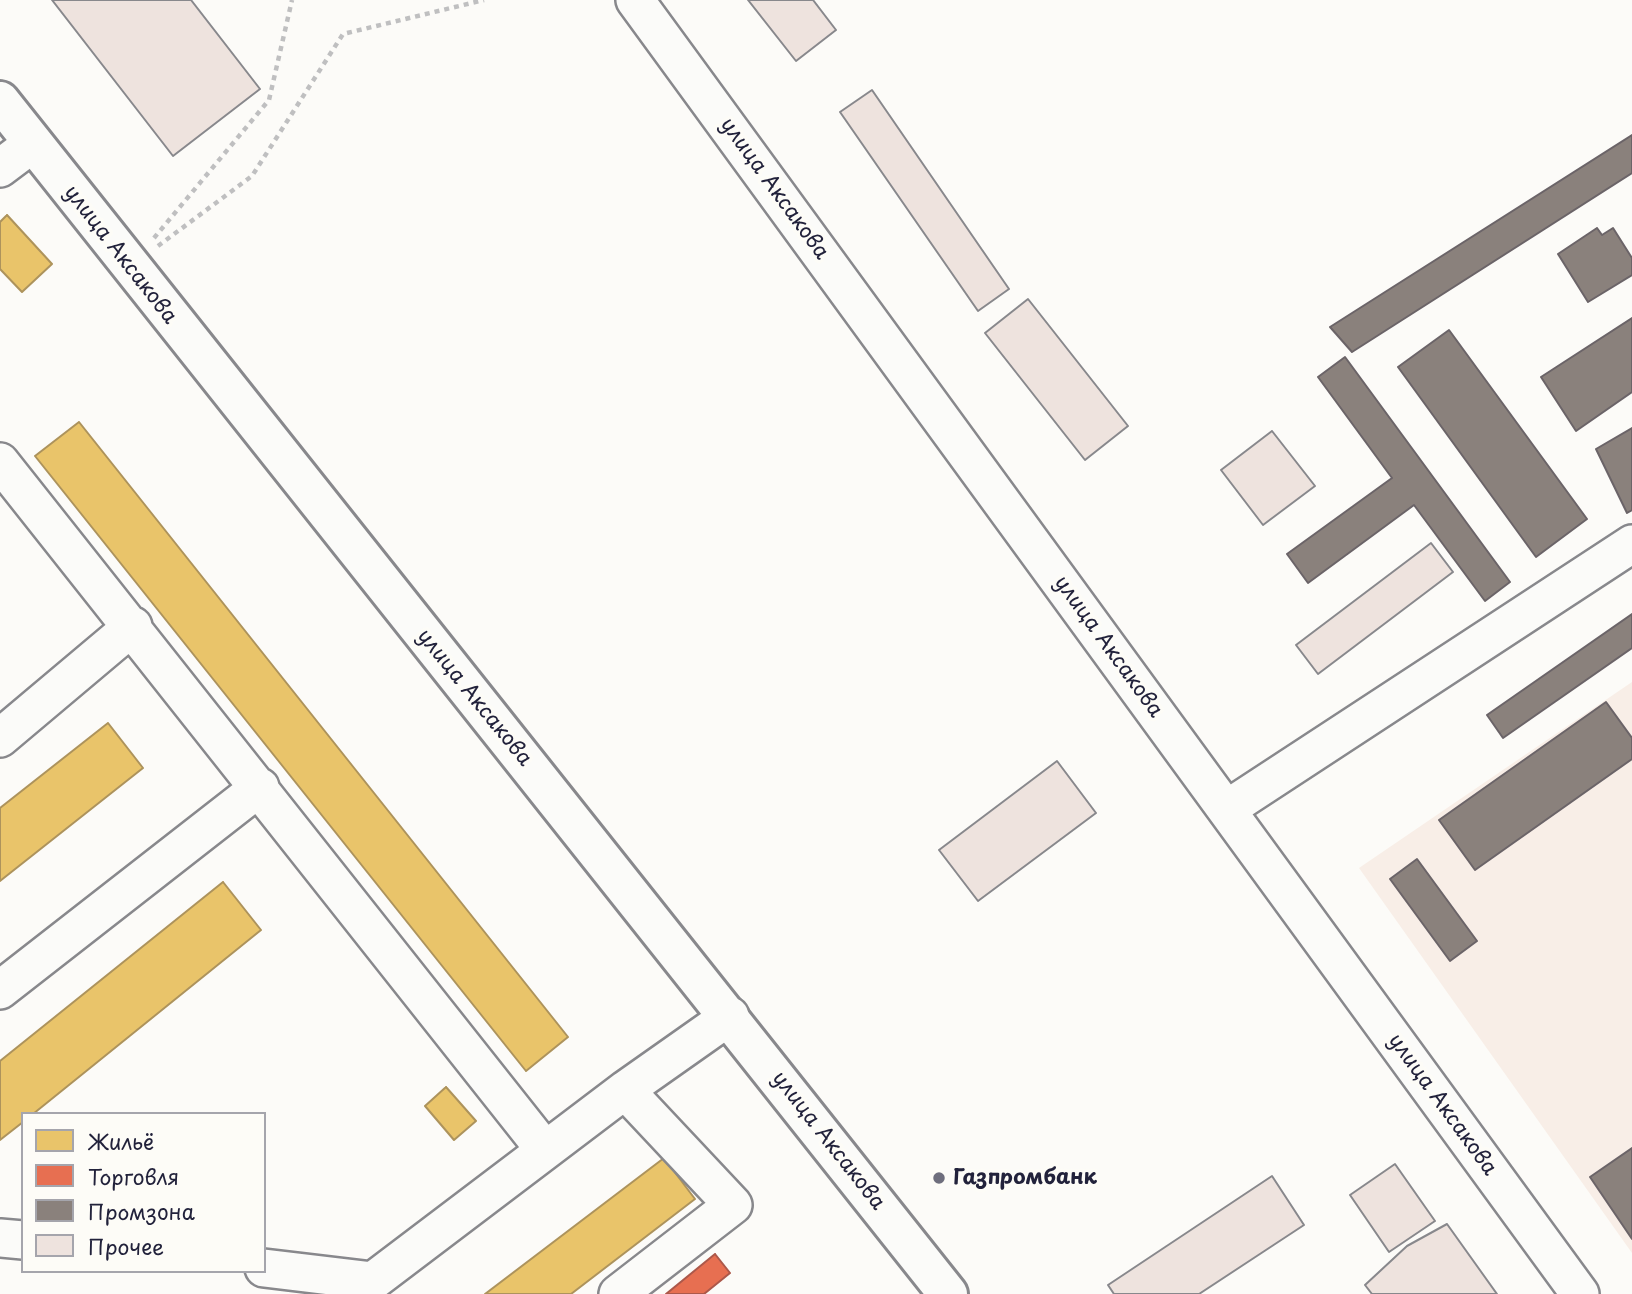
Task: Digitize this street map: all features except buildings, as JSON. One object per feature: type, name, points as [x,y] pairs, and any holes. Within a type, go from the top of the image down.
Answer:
[{"type":"main road","name":"улица Аксакова","points":[[0,102],[129,267],[730,1016],[948,1294]]},
{"type":"street","name":"улица Аксакова","points":[[635,0],[1580,1294]]},
{"type":"street","points":[[0,168],[33,144]]},
{"type":"street","points":[[0,462],[133,626],[545,1150]]},
{"type":"street","points":[[1227,809],[1632,544]]},
{"type":"street","points":[[0,738],[133,626]]},
{"type":"street","points":[[0,990],[260,787]]},
{"type":"street","points":[[266,1268],[373,1281],[625,1090],[730,1016]]},
{"type":"street","points":[[618,1294],[733,1205],[625,1090]]},
{"type":"street","points":[[0,1238],[21,1240]]},
{"type":"path","points":[[129,267],[270,100],[292,0]]},
{"type":"path","points":[[129,267],[252,176],[343,34],[484,0]]},
{"type":"shaded area","points":[[1632,682],[1632,1253],[1359,868]]},
{"type":"place","name":"Газпромбанк","points":[[939,1178]]}]
